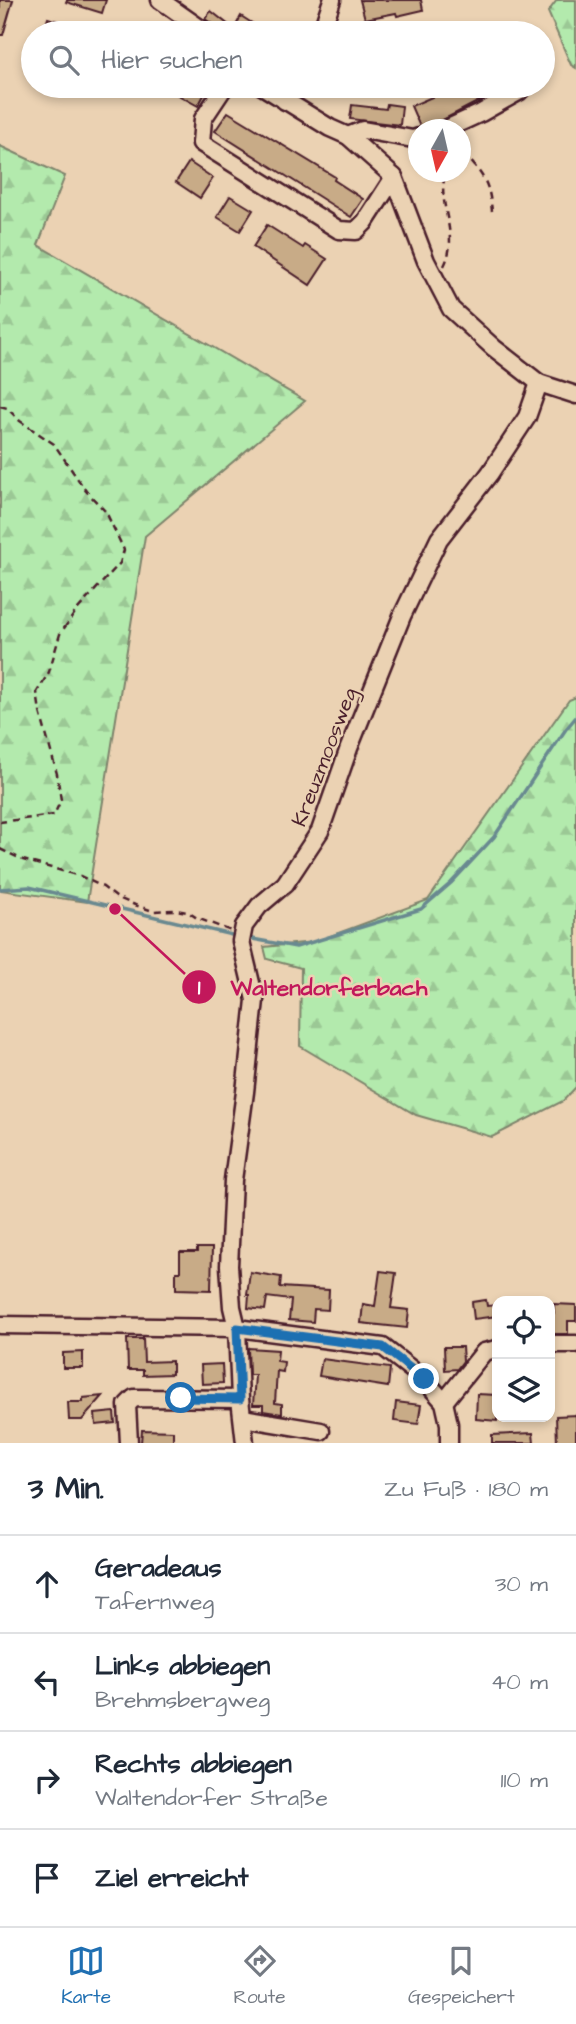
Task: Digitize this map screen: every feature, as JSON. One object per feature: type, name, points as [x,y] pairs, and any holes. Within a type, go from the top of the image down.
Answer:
[{"type":"street","points":[[160,0],[190,21]]},
{"type":"street","points":[[325,21],[332,0]]},
{"type":"street","points":[[217,98],[204,119],[201,143],[339,230],[356,231],[365,222],[394,177]]},
{"type":"street","points":[[280,98],[330,128],[348,135],[394,177],[426,261],[451,309],[494,348],[539,383],[576,395]]},
{"type":"street","points":[[468,119],[508,98]]},
{"type":"street","points":[[348,135],[363,130],[408,138]]},
{"type":"street","name":"Kreuzmoosweg","points":[[244,926],[259,906],[285,884],[320,831],[349,748],[402,616],[439,539],[490,473],[527,417],[539,383]]},
{"type":"street","points":[[244,926],[241,941],[255,1000],[233,1180],[229,1266],[232,1307],[237,1328],[245,1443]]},
{"type":"street","points":[[0,1325],[237,1328],[383,1347],[424,1379],[444,1402],[449,1424],[449,1443]]},
{"type":"street","points":[[555,1344],[576,1344]]},
{"type":"street","points":[[444,1402],[484,1352],[492,1350]]},
{"type":"street","points":[[129,1443],[127,1405],[134,1398],[240,1399]]},
{"type":"street","points":[[243,1418],[321,1431]]},
{"type":"path","points":[[471,161],[489,187],[492,211]]},
{"type":"path","points":[[436,281],[449,256],[451,233],[442,182]]},
{"type":"path","points":[[0,406],[7,408],[20,421],[54,444],[86,491],[106,512],[124,550],[120,563],[77,610],[60,634],[49,672],[37,692],[61,800],[54,815],[0,822]]},
{"type":"path","points":[[0,849],[23,860],[80,876],[116,897],[153,911],[188,912],[230,931],[244,926]]},
{"type":"green space","points":[[557,0],[576,0],[576,68],[571,65],[555,28],[555,21],[552,21],[548,12]]},
{"type":"green space","points":[[0,146],[65,176],[38,245],[305,401],[145,536],[87,902],[0,890]]},
{"type":"green space","points":[[576,697],[576,1087],[563,1101],[492,1137],[416,1115],[300,1046],[301,968],[267,959],[264,947],[314,942],[428,900],[569,700]]},
{"type":"building","points":[[0,0],[13,0],[3,35],[0,35]]},
{"type":"building","points":[[106,0],[102,13],[66,2]]},
{"type":"building","points":[[360,0],[421,0],[423,10],[365,19]]},
{"type":"building","points":[[211,11],[224,21],[208,21],[205,19]]},
{"type":"building","points":[[184,98],[202,98],[198,106]]},
{"type":"building","points":[[430,98],[485,98],[445,119],[417,119],[411,106]]},
{"type":"building","points":[[387,104],[402,106],[400,125],[350,119],[352,105],[386,109]]},
{"type":"building","points":[[228,112],[335,177],[334,180],[363,199],[351,217],[215,131]]},
{"type":"building","points":[[189,162],[213,178],[200,198],[176,182]]},
{"type":"building","points":[[230,196],[253,210],[240,231],[217,217]]},
{"type":"building","points":[[267,225],[303,248],[305,245],[327,259],[310,285],[253,247]]},
{"type":"building","points":[[197,1248],[212,1248],[211,1290],[176,1289],[176,1272],[180,1272],[180,1252],[197,1252]]},
{"type":"building","points":[[380,1271],[396,1273],[391,1308],[409,1310],[407,1328],[361,1323],[363,1304],[375,1306]]},
{"type":"building","points":[[250,1272],[281,1277],[280,1287],[329,1290],[328,1310],[314,1309],[313,1322],[289,1320],[291,1300],[267,1297],[265,1310],[248,1308]]},
{"type":"building","points":[[486,1300],[487,1306],[492,1306],[492,1317],[474,1319],[472,1302]]},
{"type":"building","points":[[555,1304],[576,1305],[576,1321],[568,1321],[568,1334],[555,1334]]},
{"type":"building","points":[[127,1339],[143,1339],[144,1362],[172,1361],[172,1374],[143,1375],[143,1370],[128,1370]]},
{"type":"building","points":[[444,1347],[462,1347],[463,1361],[457,1369],[445,1370]]},
{"type":"building","points":[[248,1348],[278,1350],[277,1361],[284,1362],[283,1372],[277,1371],[275,1403],[282,1404],[282,1414],[263,1411],[263,1405],[253,1405],[255,1375],[249,1375]]},
{"type":"building","points":[[83,1352],[83,1368],[63,1368],[63,1353]]},
{"type":"building","points":[[322,1359],[390,1368],[388,1387],[319,1376]]},
{"type":"building","points":[[222,1364],[223,1383],[202,1384],[201,1365]]},
{"type":"building","points":[[477,1394],[492,1395],[492,1421],[476,1419]]},
{"type":"building","points":[[103,1396],[82,1420],[69,1420],[68,1402],[83,1402],[83,1398]]},
{"type":"building","points":[[396,1402],[421,1405],[418,1424],[394,1421]]},
{"type":"building","points":[[114,1412],[115,1423],[96,1425],[95,1414]]},
{"type":"building","points":[[576,1415],[576,1443],[557,1443],[556,1416]]},
{"type":"building","points":[[142,1430],[173,1431],[173,1443],[141,1443]]},
{"type":"building","points":[[533,1433],[534,1443],[492,1443],[492,1435]]},
{"type":"waterway","points":[[247,938],[296,947],[421,909],[451,883],[494,837],[576,717]]},
{"type":"waterway","points":[[0,889],[29,887],[236,936]]},
{"type":"place","name":"Waltendorferbach","points":[[115,909]]},
{"type":"route","points":[[181,1398],[240,1399],[237,1328],[383,1347],[424,1379]]}]
